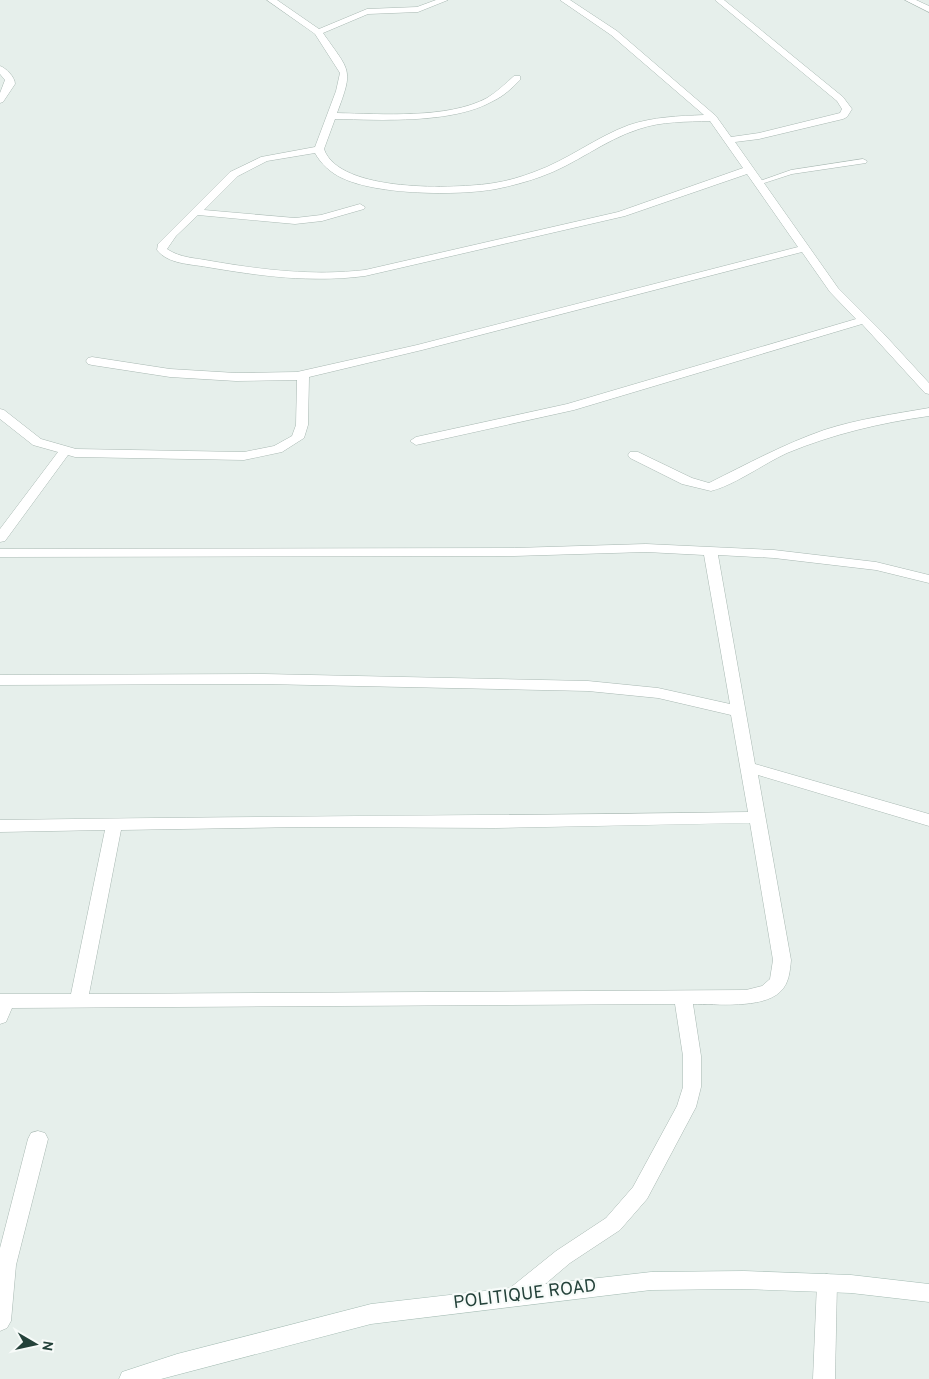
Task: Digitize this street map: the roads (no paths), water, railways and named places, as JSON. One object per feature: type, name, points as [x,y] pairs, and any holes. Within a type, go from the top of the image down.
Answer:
[{"type":"street","points":[[271,0],[318,32],[344,73],[344,81],[319,149]]},
{"type":"street","points":[[318,32],[367,12],[418,9],[444,0]]},
{"type":"street","points":[[564,0],[614,33],[713,118],[834,290],[929,390]]},
{"type":"street","points":[[719,0],[840,99],[847,109],[844,115],[835,119],[729,140]]},
{"type":"street","points":[[910,0],[929,9]]},
{"type":"street","points":[[0,70],[10,80],[10,84],[0,100]]},
{"type":"street","points":[[330,116],[436,115],[461,112],[474,108],[490,99],[517,78]]},
{"type":"street","points":[[319,149],[328,163],[349,177],[360,181],[422,187],[476,188],[515,181],[560,166],[606,140],[634,127],[663,122],[713,118]]},
{"type":"street","points":[[319,149],[283,154],[255,162],[229,178],[165,241],[162,250],[166,254],[185,260],[248,272],[288,276],[340,277],[365,273],[621,214],[748,170]]},
{"type":"street","points":[[196,212],[295,221],[322,218],[360,207]]},
{"type":"street","points":[[92,361],[137,369],[180,373],[262,377],[303,375],[479,333],[745,262],[805,248]]},
{"type":"street","points":[[416,441],[570,407],[864,320]]},
{"type":"street","points":[[0,413],[37,442],[65,451],[135,456],[223,457],[261,454],[278,449],[298,438],[302,425],[303,375]]},
{"type":"street","points":[[634,456],[687,481],[711,487],[782,451],[829,433],[877,420],[929,412]]},
{"type":"street","points":[[0,538],[65,451]]},
{"type":"street","points":[[0,553],[514,552],[646,548],[774,554],[832,560],[876,566],[929,579]]},
{"type":"street","points":[[2,1007],[79,1001],[746,997],[761,995],[773,989],[779,982],[782,973],[782,960],[710,550]]},
{"type":"street","points":[[0,680],[264,679],[588,686],[658,693],[738,711]]},
{"type":"street","points":[[747,767],[929,820]]},
{"type":"street","points":[[0,826],[306,821],[495,822],[756,816]]},
{"type":"street","points":[[79,1001],[114,825]]},
{"type":"street","points":[[517,1295],[563,1257],[613,1224],[640,1193],[686,1107],[692,1088],[692,1056],[683,998]]},
{"type":"street","points":[[0,1322],[6,1265],[38,1139]]},
{"type":"street","name":"POLITIQUE ROAD","points":[[130,1379],[177,1364],[371,1314],[517,1295],[651,1282],[744,1280],[827,1283],[929,1293]]},
{"type":"street","points":[[824,1379],[827,1283]]},
{"type":"lane","points":[[758,183],[791,172],[862,161]]}]
